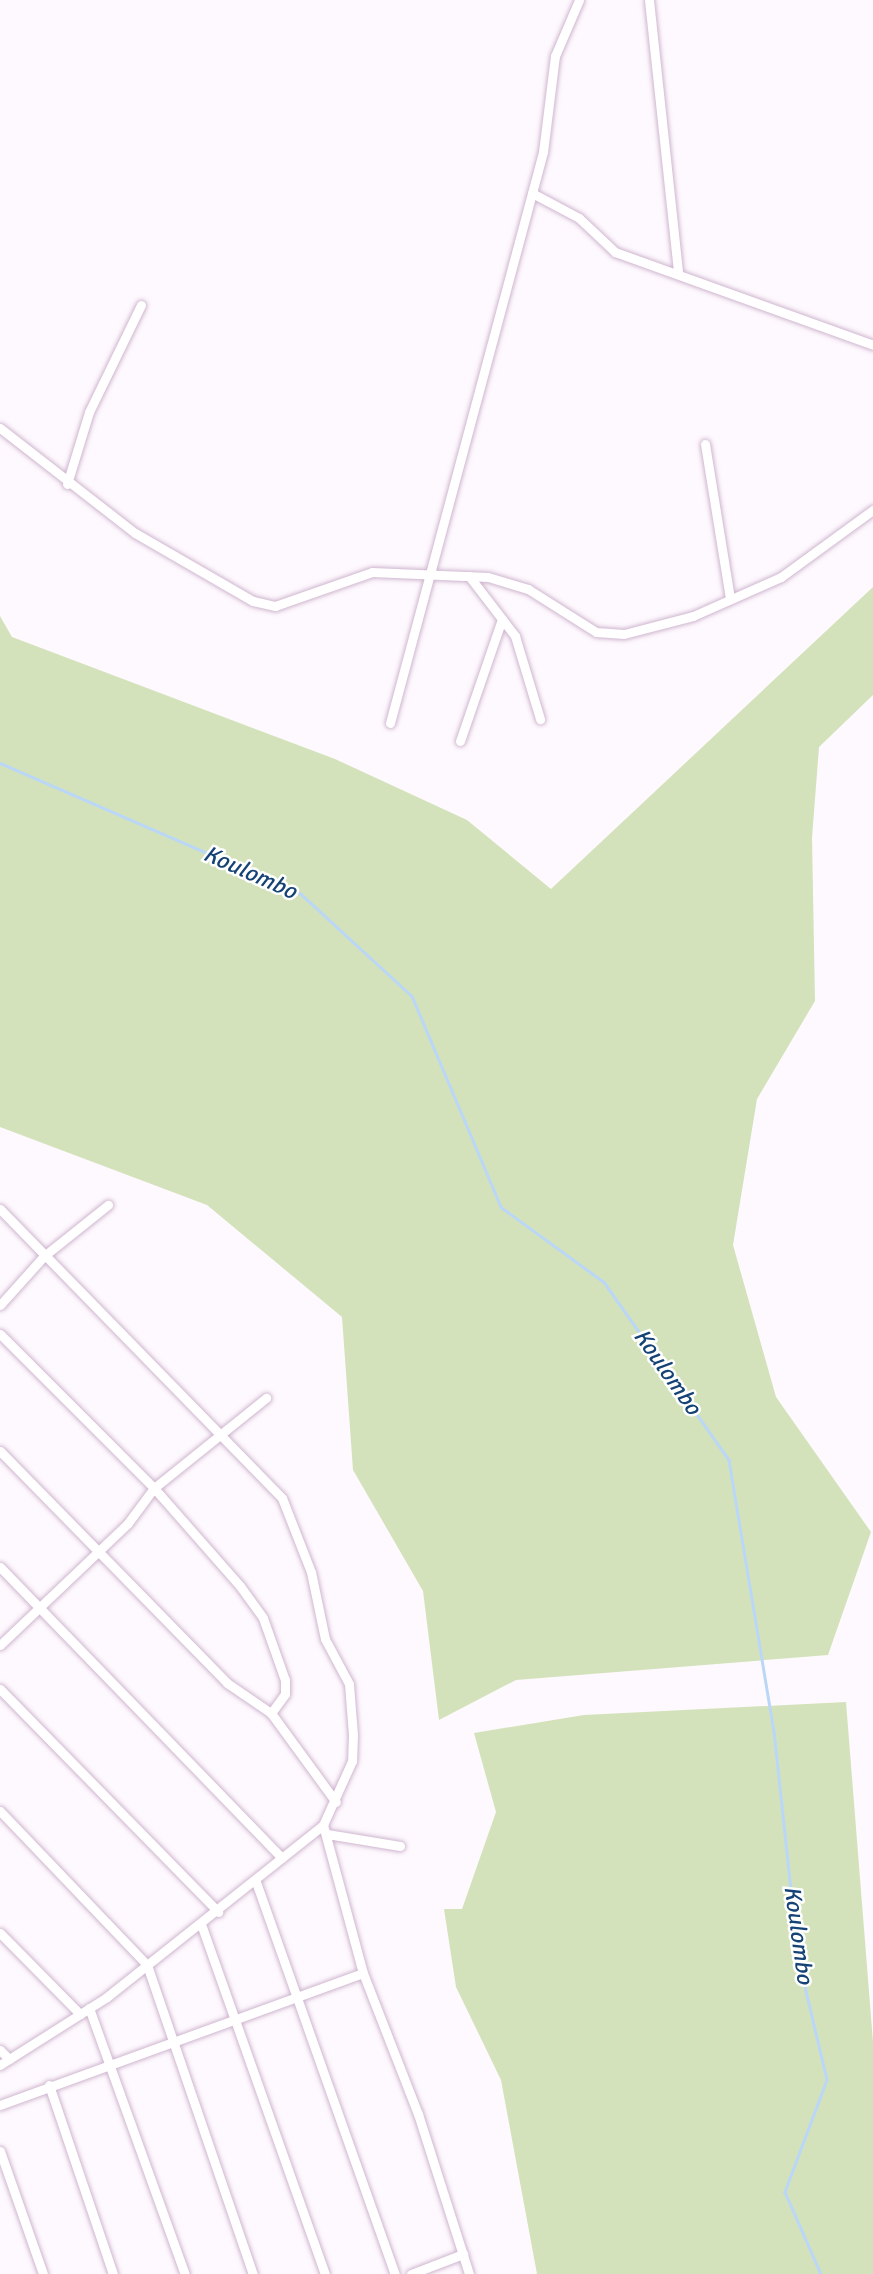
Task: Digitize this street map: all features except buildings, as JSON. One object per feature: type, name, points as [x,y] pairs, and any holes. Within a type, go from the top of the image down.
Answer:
[{"type":"street","points":[[390,723],[410,668],[426,573],[532,193],[555,56],[579,0]]},
{"type":"street","points":[[649,0],[678,272]]},
{"type":"street","points":[[532,193],[579,218],[615,252],[678,272],[873,345]]},
{"type":"street","points":[[67,484],[89,412],[141,305]]},
{"type":"street","points":[[0,428],[67,484],[194,569],[264,605],[288,604],[356,575],[467,575],[510,581],[609,635],[693,616],[730,599],[818,555],[873,510]]},
{"type":"street","points":[[705,444],[730,599]]},
{"type":"street","points":[[467,575],[502,619],[522,654],[540,719]]},
{"type":"street","points":[[460,741],[502,619]]},
{"type":"street","points":[[0,1305],[44,1256],[108,1205]]},
{"type":"street","points":[[0,1209],[216,1433],[270,1483],[295,1521],[325,1639],[349,1684],[352,1761],[325,1830],[282,1858],[218,1912],[89,2008],[0,2065]]},
{"type":"street","points":[[0,1334],[154,1488],[263,1618],[285,1680],[285,1694],[271,1713]]},
{"type":"street","points":[[0,1645],[99,1551],[154,1488],[216,1433],[265,1398]]},
{"type":"street","points":[[0,1451],[227,1683],[271,1713],[336,1802]]},
{"type":"street","points":[[0,1567],[282,1858]]},
{"type":"street","points":[[0,1689],[218,1912]]},
{"type":"street","points":[[0,1811],[147,1965],[253,2274]]},
{"type":"street","points":[[325,1830],[400,1846]]},
{"type":"street","points":[[325,1830],[363,1973],[418,2114],[469,2274]]},
{"type":"street","points":[[256,1882],[300,1996],[395,2274]]},
{"type":"street","points":[[201,1924],[237,2018],[325,2274]]},
{"type":"street","points":[[0,1933],[80,2014]]},
{"type":"street","points":[[0,2105],[109,2063],[175,2043],[363,1973]]},
{"type":"street","points":[[89,2008],[185,2274]]},
{"type":"street","points":[[0,2050],[9,2059]]},
{"type":"street","points":[[49,2085],[113,2274]]},
{"type":"street","points":[[0,2151],[43,2274]]},
{"type":"street","points":[[411,2274],[463,2254]]},
{"type":"green space","points":[[873,587],[873,695],[819,747],[812,838],[815,1001],[757,1099],[733,1245],[776,1397],[871,1532],[828,1655],[516,1680],[439,1720],[423,1591],[353,1470],[342,1317],[207,1205],[0,1127],[0,616],[12,637],[335,759],[467,820],[551,889]]},
{"type":"green space","points":[[846,1702],[873,2042],[873,2274],[537,2274],[501,2080],[456,1987],[444,1909],[462,1909],[496,1812],[474,1733],[584,1715]]},
{"type":"waterway","name":"Koulombo","points":[[0,763],[301,894],[412,996],[501,1207],[604,1282],[729,1460],[774,1731],[798,1957],[827,2080],[785,2192],[821,2274]]}]
